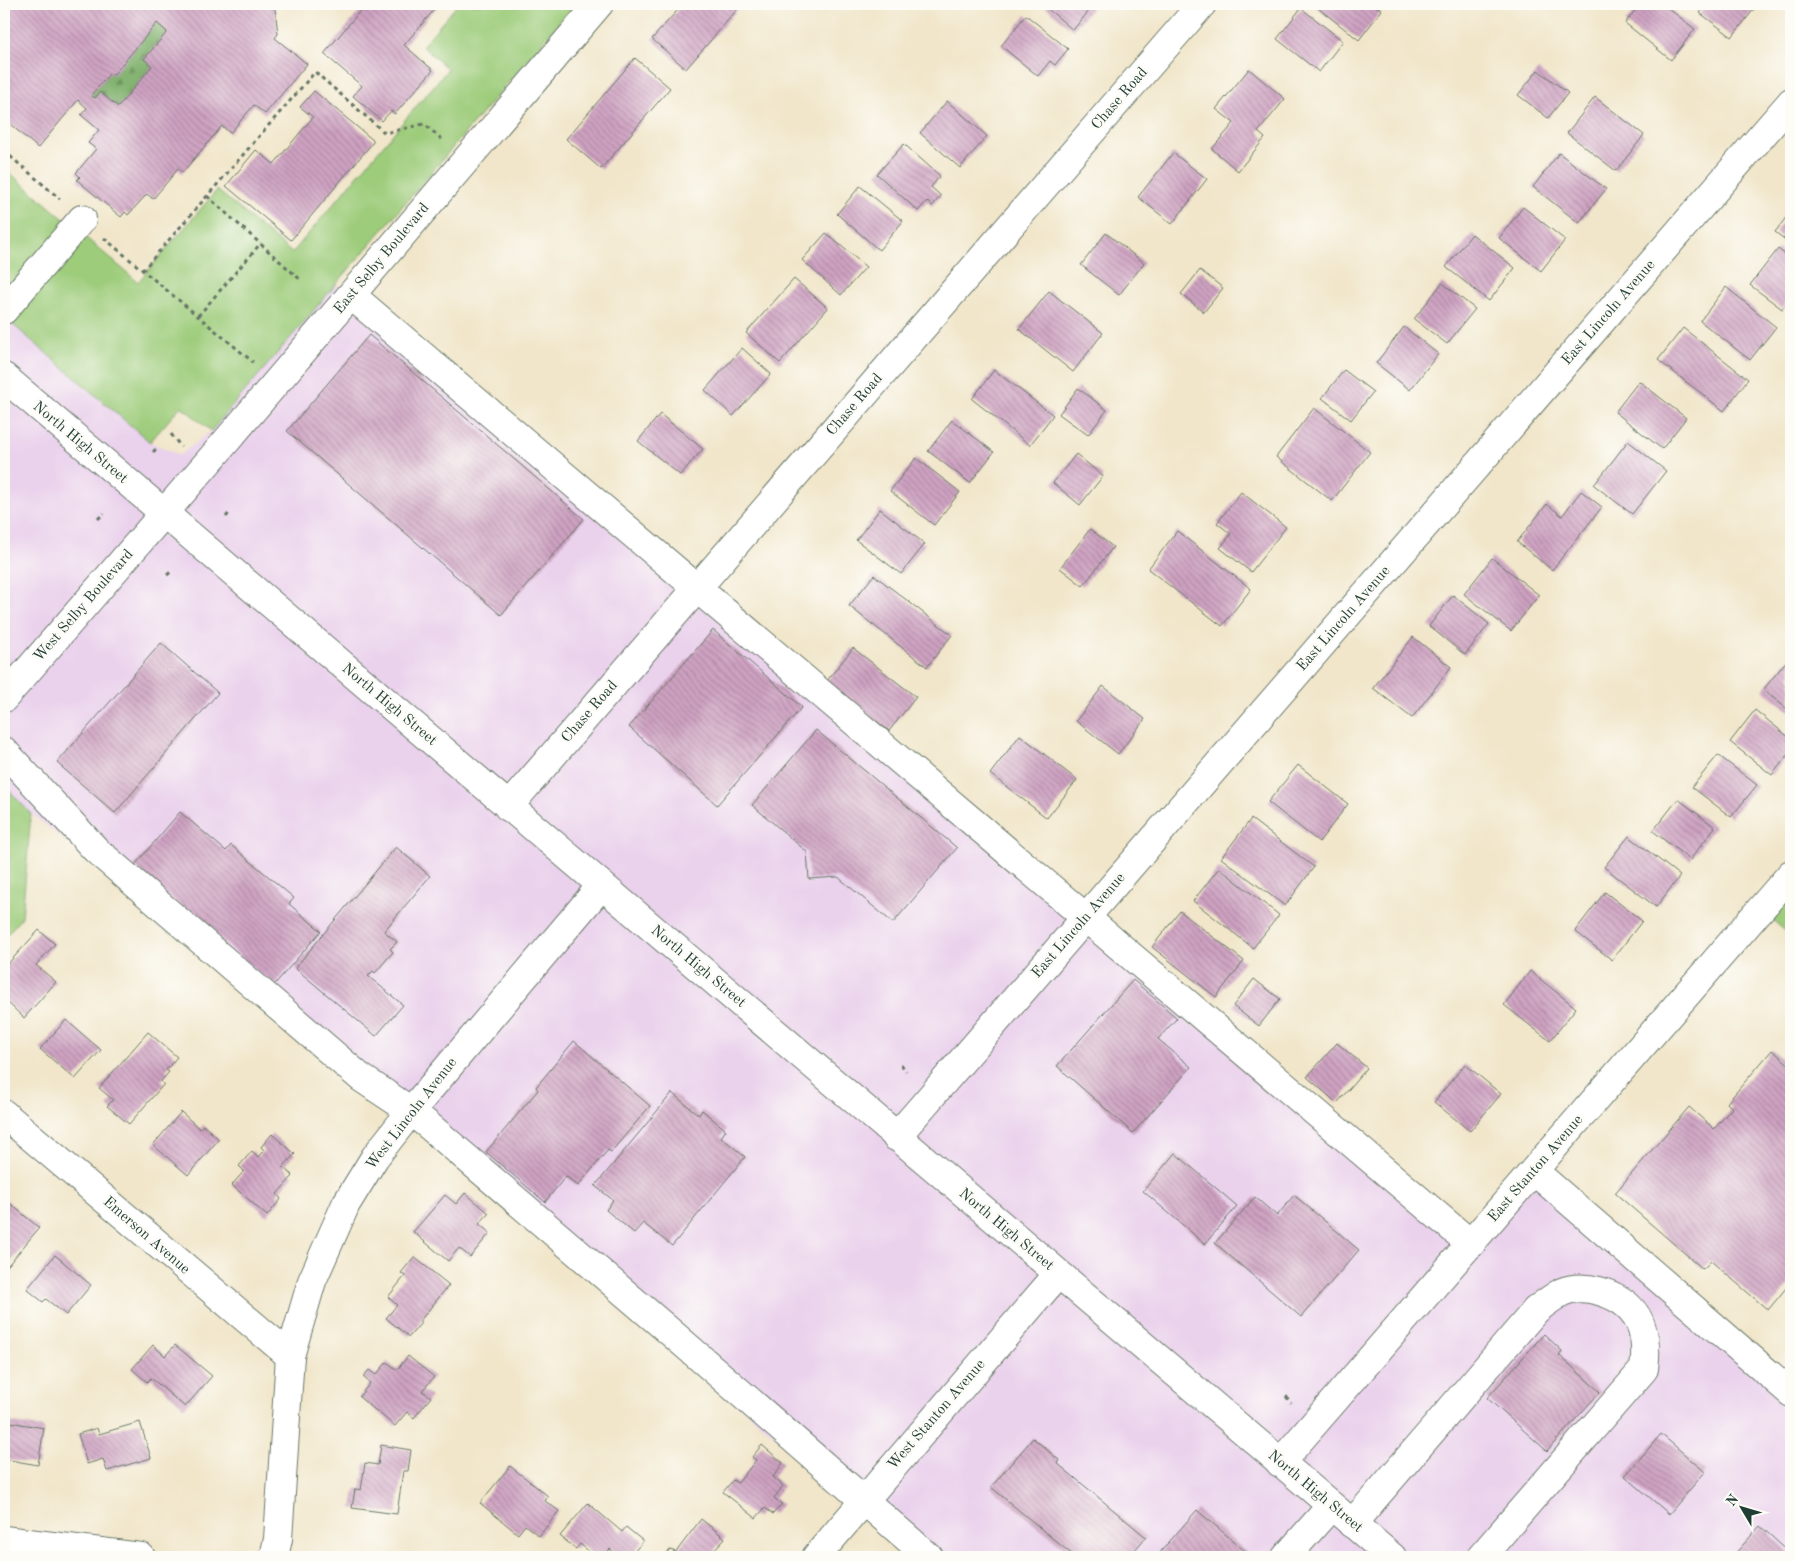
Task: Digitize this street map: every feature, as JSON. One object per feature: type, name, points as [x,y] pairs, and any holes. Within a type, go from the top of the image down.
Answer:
[{"type":"street","name":"East Selby Boulevard","points":[[164,514],[599,4]]},
{"type":"street","name":"Chase Road","points":[[508,807],[1202,4]]},
{"type":"street","name":"East Lincoln Avenue","points":[[896,1137],[1791,102]]},
{"type":"street","points":[[4,310],[82,219]]},
{"type":"street","points":[[351,295],[1471,1244]]},
{"type":"street","name":"North High Street","points":[[4,378],[1392,1557]]},
{"type":"street","name":"West Selby Boulevard","points":[[4,698],[164,514]]},
{"type":"street","points":[[4,751],[96,850],[360,1077],[411,1111],[929,1557]]},
{"type":"street","name":"East Stanton Avenue","points":[[1280,1463],[1791,874]]},
{"type":"street","name":"West Lincoln Avenue","points":[[274,1557],[278,1540],[290,1356],[312,1281],[346,1204],[375,1157],[411,1111],[601,886]]},
{"type":"street","name":"Emerson Avenue","points":[[4,1114],[290,1356]]},
{"type":"street","points":[[1534,1171],[1791,1393]]},
{"type":"street","name":"West Stanton Avenue","points":[[816,1557],[1058,1274]]},
{"type":"street","points":[[1352,1524],[1536,1310],[1563,1292],[1587,1288],[1614,1295],[1631,1309],[1643,1329],[1647,1348],[1644,1369],[1481,1557]]},
{"type":"street","points":[[1286,1557],[1330,1506]]},
{"type":"street","points":[[4,1540],[142,1557]]},
{"type":"path","points":[[142,271],[315,72],[385,132],[424,124],[448,145]]},
{"type":"path","points":[[4,151],[142,271],[257,366]]},
{"type":"path","points":[[207,196],[302,281]]},
{"type":"path","points":[[198,316],[261,243]]},
{"type":"path","points":[[171,434],[183,449]]},
{"type":"path","points":[[226,517],[229,513]]},
{"type":"path","points":[[98,519],[104,514]]},
{"type":"path","points":[[167,575],[172,570]]},
{"type":"path","points":[[901,1064],[906,1071]]},
{"type":"shaded area","points":[[336,284],[1471,1244],[1543,1178],[1791,1384],[1791,1557],[917,1557],[408,1123],[78,850],[31,814],[4,785],[4,317],[150,442],[180,455],[211,431]]},
{"type":"green space","points":[[458,4],[575,4],[211,431],[181,406],[150,442],[4,317],[4,168],[138,282],[217,190],[292,253],[448,69],[422,46]]},
{"type":"green space","points":[[157,23],[167,32],[144,59],[152,66],[118,107],[100,92],[95,98],[91,95],[110,73],[113,75]]},
{"type":"green space","points":[[4,785],[31,814],[22,917],[4,938]]},
{"type":"green space","points":[[1791,889],[1791,936],[1768,916]]},
{"type":"building","points":[[6,4],[268,4],[275,9],[278,34],[275,38],[307,64],[265,114],[254,105],[230,133],[222,126],[182,173],[178,169],[153,199],[147,194],[128,215],[125,212],[121,217],[77,180],[80,177],[76,173],[96,149],[88,143],[99,130],[81,115],[87,108],[78,100],[38,148],[4,119],[4,7]],"holes":[[[157,23],[167,32],[144,59],[152,66],[118,107],[100,92],[95,98],[91,95],[110,73],[113,75]]]},
{"type":"building","points":[[352,4],[439,4],[404,45],[433,70],[395,114],[391,111],[382,121],[353,96],[362,86],[324,54],[360,11]]},
{"type":"building","points":[[683,4],[742,4],[686,69],[652,39]]},
{"type":"building","points":[[1042,4],[1095,4],[1073,30]]},
{"type":"building","points":[[1373,4],[1382,10],[1359,40],[1314,5]]},
{"type":"building","points":[[1640,4],[1663,4],[1695,29],[1671,60],[1625,23]]},
{"type":"building","points":[[1707,4],[1758,4],[1732,37],[1700,13]]},
{"type":"building","points":[[1301,8],[1343,41],[1319,72],[1277,39]]},
{"type":"building","points":[[1026,15],[1068,49],[1055,65],[1050,61],[1038,76],[1001,46]]},
{"type":"building","points":[[635,58],[670,88],[601,169],[566,139]]},
{"type":"building","points":[[1249,69],[1285,99],[1258,132],[1265,138],[1238,171],[1212,149],[1234,123],[1216,109]]},
{"type":"building","points":[[1538,70],[1568,93],[1548,118],[1518,95]]},
{"type":"building","points":[[314,91],[374,141],[291,240],[226,186],[256,150],[274,164],[313,117],[300,107]]},
{"type":"building","points":[[1595,97],[1644,135],[1616,171],[1567,133]]},
{"type":"building","points":[[947,101],[987,136],[960,168],[920,133]]},
{"type":"building","points":[[904,144],[940,176],[931,187],[941,196],[932,206],[927,201],[918,211],[877,174]]},
{"type":"building","points":[[1173,153],[1207,179],[1172,224],[1138,197]]},
{"type":"building","points":[[1559,153],[1606,189],[1579,223],[1533,187]]},
{"type":"building","points":[[860,186],[903,221],[879,250],[837,214]]},
{"type":"building","points":[[1523,207],[1565,240],[1541,271],[1499,238]]},
{"type":"building","points":[[1791,211],[1791,244],[1775,232]]},
{"type":"building","points":[[826,233],[866,267],[841,295],[802,260]]},
{"type":"building","points":[[1106,233],[1144,263],[1119,295],[1081,265]]},
{"type":"building","points":[[1472,234],[1515,268],[1489,301],[1446,267]]},
{"type":"building","points":[[1778,249],[1791,259],[1791,297],[1782,309],[1750,285]]},
{"type":"building","points":[[1200,270],[1223,288],[1204,312],[1181,294]]},
{"type":"building","points":[[794,279],[828,308],[780,363],[746,333]]},
{"type":"building","points":[[1442,283],[1475,309],[1447,344],[1414,319]]},
{"type":"building","points":[[1726,287],[1776,327],[1750,360],[1700,321]]},
{"type":"building","points":[[1049,291],[1103,333],[1073,372],[1019,329]]},
{"type":"building","points":[[1404,327],[1438,354],[1410,390],[1376,363]]},
{"type":"building","points":[[1683,328],[1748,379],[1724,411],[1658,360]]},
{"type":"building","points":[[369,335],[584,519],[501,615],[287,431]]},
{"type":"building","points":[[742,348],[771,374],[733,416],[705,390]]},
{"type":"building","points":[[994,370],[1053,415],[1030,445],[972,399]]},
{"type":"building","points":[[1344,370],[1373,392],[1351,420],[1322,398]]},
{"type":"building","points":[[1639,381],[1686,418],[1662,449],[1615,412]]},
{"type":"building","points":[[1078,388],[1107,410],[1088,435],[1059,414]]},
{"type":"building","points":[[1314,408],[1370,452],[1332,501],[1276,457]]},
{"type":"building","points":[[660,414],[703,449],[680,475],[638,441]]},
{"type":"building","points":[[952,420],[994,452],[970,483],[928,451]]},
{"type":"building","points":[[1628,441],[1666,471],[1632,514],[1594,485]]},
{"type":"building","points":[[1076,454],[1103,476],[1080,505],[1053,483]]},
{"type":"building","points":[[916,458],[960,492],[934,525],[890,491]]},
{"type":"building","points":[[1581,491],[1602,507],[1552,570],[1517,542],[1547,504],[1562,516]]},
{"type":"building","points":[[1241,492],[1286,527],[1251,572],[1220,548],[1231,534],[1217,523]]},
{"type":"building","points":[[880,509],[925,544],[901,574],[856,540]]},
{"type":"building","points":[[1090,529],[1113,547],[1083,586],[1060,568]]},
{"type":"building","points":[[1177,531],[1251,589],[1222,626],[1148,569]]},
{"type":"building","points":[[1492,558],[1539,595],[1511,631],[1464,594]]},
{"type":"building","points":[[874,575],[952,635],[927,667],[849,606]]},
{"type":"building","points":[[1453,595],[1489,624],[1465,655],[1429,626]]},
{"type":"building","points":[[713,630],[802,707],[717,805],[629,727]]},
{"type":"building","points":[[1413,637],[1451,667],[1412,718],[1373,688]]},
{"type":"building","points":[[161,643],[218,693],[115,813],[57,763]]},
{"type":"building","points":[[853,648],[916,697],[889,731],[826,682]]},
{"type":"building","points":[[1788,659],[1791,661],[1791,712],[1763,690]]},
{"type":"building","points":[[1103,686],[1145,719],[1118,754],[1076,721]]},
{"type":"building","points":[[1755,710],[1791,739],[1791,751],[1772,775],[1730,742]]},
{"type":"building","points":[[816,730],[957,848],[893,923],[838,877],[809,879],[807,852],[752,805]]},
{"type":"building","points":[[1020,735],[1077,780],[1047,818],[990,774]]},
{"type":"building","points":[[1718,755],[1757,785],[1731,817],[1692,787]]},
{"type":"building","points":[[1298,765],[1348,804],[1319,842],[1268,802]]},
{"type":"building","points":[[1678,799],[1715,827],[1690,860],[1653,831]]},
{"type":"building","points":[[180,812],[226,851],[231,845],[294,898],[289,904],[321,931],[274,985],[134,866]]},
{"type":"building","points":[[1251,819],[1314,867],[1285,906],[1221,858]]},
{"type":"building","points":[[1629,836],[1680,876],[1656,907],[1604,867]]},
{"type":"building","points":[[396,847],[430,876],[384,931],[397,942],[390,949],[393,952],[375,973],[373,971],[368,976],[403,1005],[376,1036],[295,968]]},
{"type":"building","points":[[1219,868],[1279,915],[1253,948],[1193,901]]},
{"type":"building","points":[[1605,892],[1642,921],[1612,960],[1575,931]]},
{"type":"building","points":[[1180,911],[1244,961],[1216,997],[1152,947]]},
{"type":"building","points":[[39,930],[55,944],[36,965],[56,982],[24,1018],[4,999],[4,968]]},
{"type":"building","points":[[1530,971],[1576,1008],[1550,1041],[1504,1005]]},
{"type":"building","points":[[1254,979],[1280,999],[1259,1026],[1233,1006]]},
{"type":"building","points":[[1133,980],[1177,1018],[1158,1039],[1191,1067],[1133,1133],[1057,1066]]},
{"type":"building","points":[[66,1020],[101,1050],[75,1079],[40,1049]]},
{"type":"building","points":[[148,1032],[177,1057],[166,1070],[169,1072],[161,1081],[164,1084],[129,1124],[107,1106],[113,1100],[99,1088]]},
{"type":"building","points":[[574,1041],[650,1106],[611,1152],[608,1150],[578,1186],[566,1176],[545,1202],[486,1152],[538,1090],[536,1087]]},
{"type":"building","points":[[1337,1043],[1367,1068],[1337,1103],[1307,1077]]},
{"type":"building","points":[[1772,1050],[1791,1066],[1791,1282],[1768,1310],[1711,1261],[1703,1269],[1615,1193],[1689,1107],[1714,1129],[1732,1108],[1727,1103]]},
{"type":"building","points":[[1465,1064],[1501,1094],[1470,1131],[1434,1102]]},
{"type":"building","points":[[672,1093],[699,1115],[702,1110],[726,1130],[721,1137],[745,1157],[672,1246],[643,1223],[634,1233],[606,1210],[613,1200],[595,1186]]},
{"type":"building","points":[[181,1112],[200,1129],[203,1125],[219,1139],[188,1175],[153,1145]]},
{"type":"building","points":[[272,1134],[295,1154],[283,1167],[293,1176],[277,1194],[281,1199],[267,1216],[232,1185],[244,1171],[239,1166],[252,1151],[258,1157],[264,1150],[261,1147]]},
{"type":"building","points":[[1175,1153],[1237,1206],[1205,1244],[1143,1191]]},
{"type":"building","points":[[465,1193],[489,1213],[479,1224],[490,1233],[470,1257],[459,1248],[448,1261],[413,1232],[445,1195],[456,1204]]},
{"type":"building","points":[[1294,1195],[1359,1250],[1301,1317],[1215,1243],[1255,1197],[1277,1216]]},
{"type":"building","points":[[4,1198],[39,1228],[4,1270]]},
{"type":"building","points":[[55,1255],[91,1285],[66,1315],[46,1299],[43,1302],[27,1289]]},
{"type":"building","points":[[414,1257],[449,1285],[409,1337],[386,1318],[397,1305],[388,1297],[405,1276],[401,1273]]},
{"type":"building","points":[[1544,1334],[1562,1351],[1559,1355],[1600,1392],[1547,1451],[1487,1398]]},
{"type":"building","points":[[153,1345],[165,1356],[175,1345],[212,1376],[185,1407],[151,1378],[147,1382],[132,1369]]},
{"type":"building","points":[[408,1356],[434,1377],[422,1391],[431,1397],[414,1418],[407,1412],[395,1426],[359,1397],[370,1383],[363,1377],[369,1370],[376,1375],[387,1362],[397,1370]]},
{"type":"building","points":[[4,1421],[44,1428],[38,1465],[4,1459]]},
{"type":"building","points":[[140,1422],[151,1458],[107,1471],[103,1459],[87,1464],[78,1434],[97,1428],[99,1434]]},
{"type":"building","points":[[1661,1434],[1705,1472],[1669,1514],[1625,1476]]},
{"type":"building","points":[[1033,1438],[1059,1460],[1057,1463],[1146,1537],[1129,1557],[1075,1557],[991,1487]]},
{"type":"building","points":[[381,1445],[411,1450],[408,1471],[403,1471],[397,1514],[352,1508],[355,1489],[361,1490],[365,1463],[378,1465]]},
{"type":"building","points":[[762,1445],[783,1463],[773,1477],[783,1486],[774,1498],[782,1504],[773,1514],[765,1508],[756,1518],[723,1492],[733,1480],[738,1483],[756,1460],[752,1457]]},
{"type":"building","points":[[510,1466],[548,1496],[545,1501],[559,1511],[539,1536],[525,1525],[518,1534],[480,1503]]},
{"type":"building","points":[[588,1503],[622,1532],[626,1527],[643,1541],[630,1557],[619,1557],[610,1549],[603,1557],[596,1557],[580,1544],[576,1549],[560,1536]]},
{"type":"building","points":[[1197,1510],[1252,1557],[1156,1557]]},
{"type":"building","points":[[701,1519],[725,1538],[714,1550],[723,1557],[664,1557],[670,1550],[676,1552]]},
{"type":"building","points":[[1760,1526],[1791,1554],[1791,1557],[1732,1557]]}]
